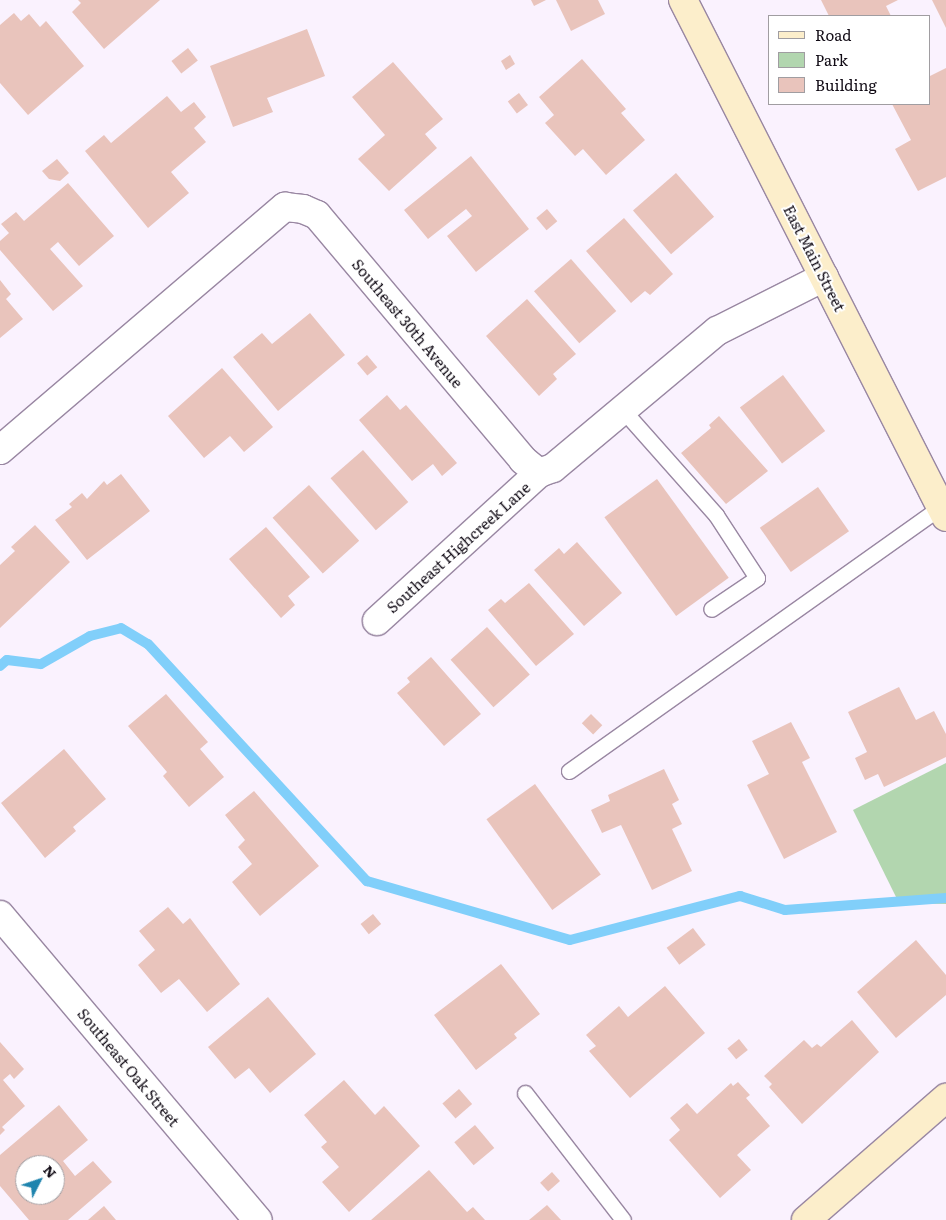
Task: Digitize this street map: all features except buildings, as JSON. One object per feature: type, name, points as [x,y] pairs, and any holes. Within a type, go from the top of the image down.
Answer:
[{"type":"main road","name":"East Main Street","points":[[682,0],[944,512]]},
{"type":"main road","points":[[806,1220],[946,1098]]},
{"type":"street","name":"Southeast 30th Avenue","points":[[0,450],[285,207],[302,209],[317,215],[523,460],[539,473]]},
{"type":"street","points":[[539,473],[553,468],[718,331],[824,277]]},
{"type":"street","name":"Southeast Highcreek Lane","points":[[377,621],[539,473]]},
{"type":"street","name":"Southeast Oak Street","points":[[0,915],[258,1220]]},
{"type":"lane","points":[[622,409],[716,516],[757,578],[711,610]]},
{"type":"lane","points":[[569,771],[944,512]]},
{"type":"lane","points":[[525,1093],[623,1220]]},
{"type":"green space","points":[[946,763],[946,904],[899,903],[853,810]]},
{"type":"waterway","points":[[0,666],[7,660],[41,664],[90,636],[121,628],[148,644],[367,881],[570,940],[740,896],[785,910],[946,898]]}]
